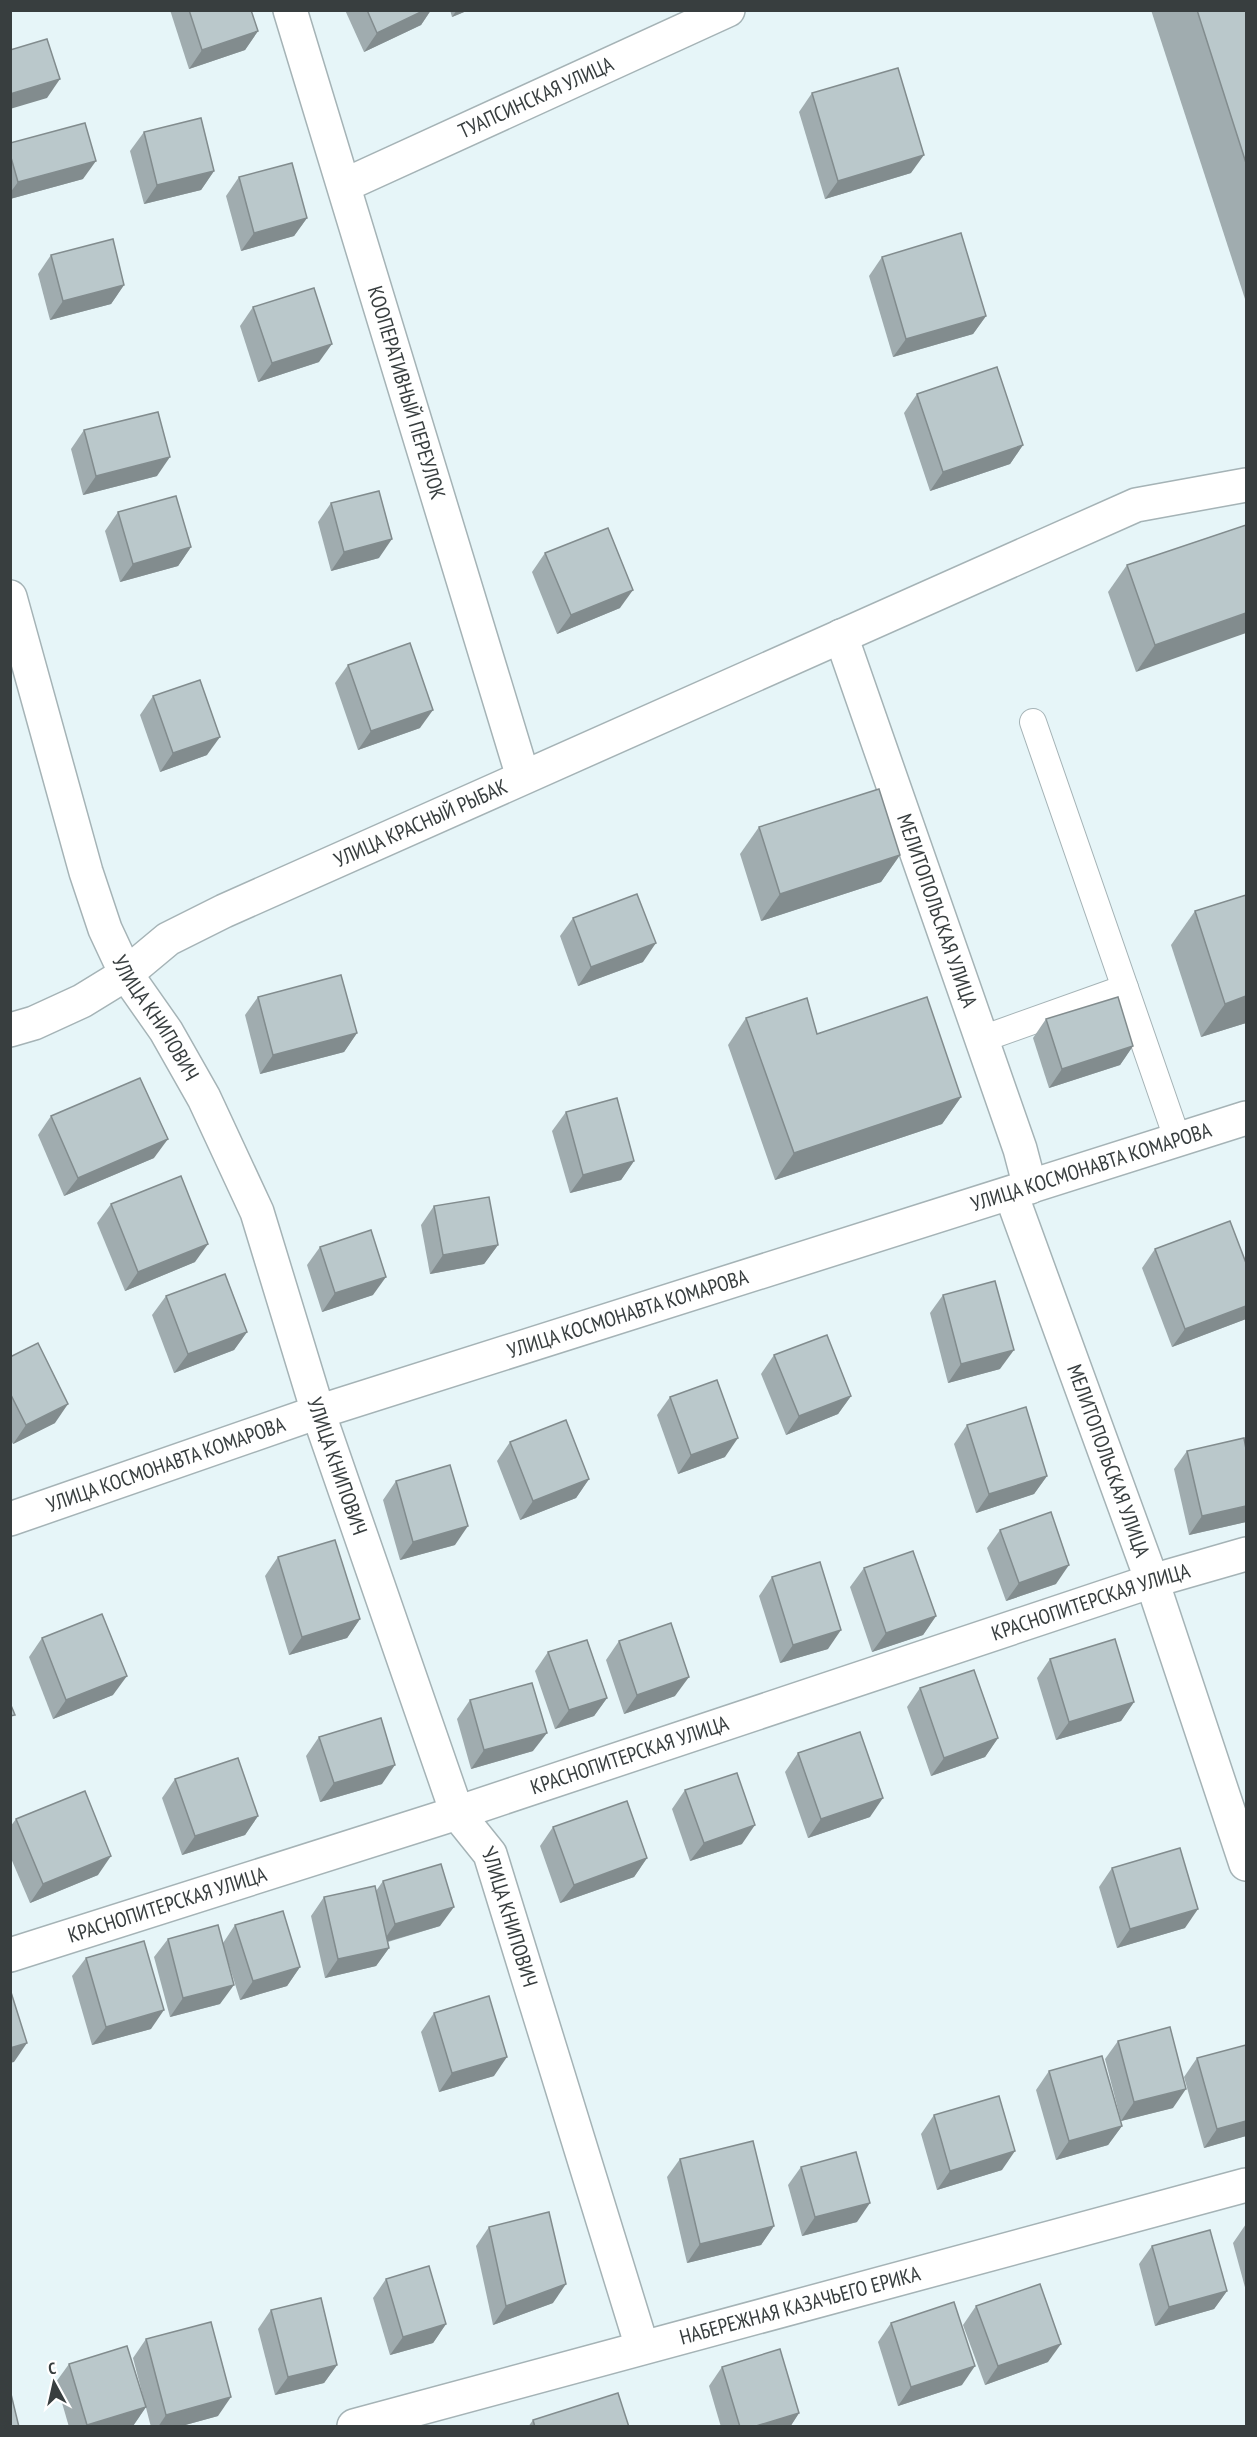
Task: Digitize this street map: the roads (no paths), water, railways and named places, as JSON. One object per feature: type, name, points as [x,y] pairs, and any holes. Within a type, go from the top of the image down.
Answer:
[{"type":"street","name":"КООПЕРАТИВНЫЙ ПЕРЕУЛОК","points":[[290,10],[523,777]]},
{"type":"street","name":"ТУАПСИНСКАЯ УЛИЦА","points":[[345,185],[728,10]]},
{"type":"street","name":"УЛИЦА КРАСНЫЙ РЫБАК","points":[[10,1030],[34,1023],[82,1001],[126,974],[168,939],[224,911],[1136,505],[1246,485]]},
{"type":"street","name":"УЛИЦА КНИПОВИЧ","points":[[10,597],[86,872],[105,929],[126,974],[166,1031],[204,1098],[257,1212],[318,1412],[458,1813],[490,1854],[642,2347]]},
{"type":"street","name":"МЕЛИТОПОЛЬСКАЯ УЛИЦА","points":[[841,636],[1020,1149],[1021,1190],[1246,1864]]},
{"type":"street","name":"УЛИЦА КОСМОНАВТА КОМАРОВА","points":[[10,1519],[318,1412],[1246,1118]]},
{"type":"street","name":"КРАСНОПИТЕРСКАЯ УЛИЦА","points":[[10,1955],[458,1813],[1152,1581],[1246,1554]]},
{"type":"street","name":"НАБЕРЕЖНАЯ КАЗАЧЬЕГО ЕРИКА","points":[[354,2427],[642,2347],[1246,2185]]},
{"type":"lane","points":[[1033,722],[1178,1141]]},
{"type":"lane","points":[[982,1039],[1125,988]]}]
